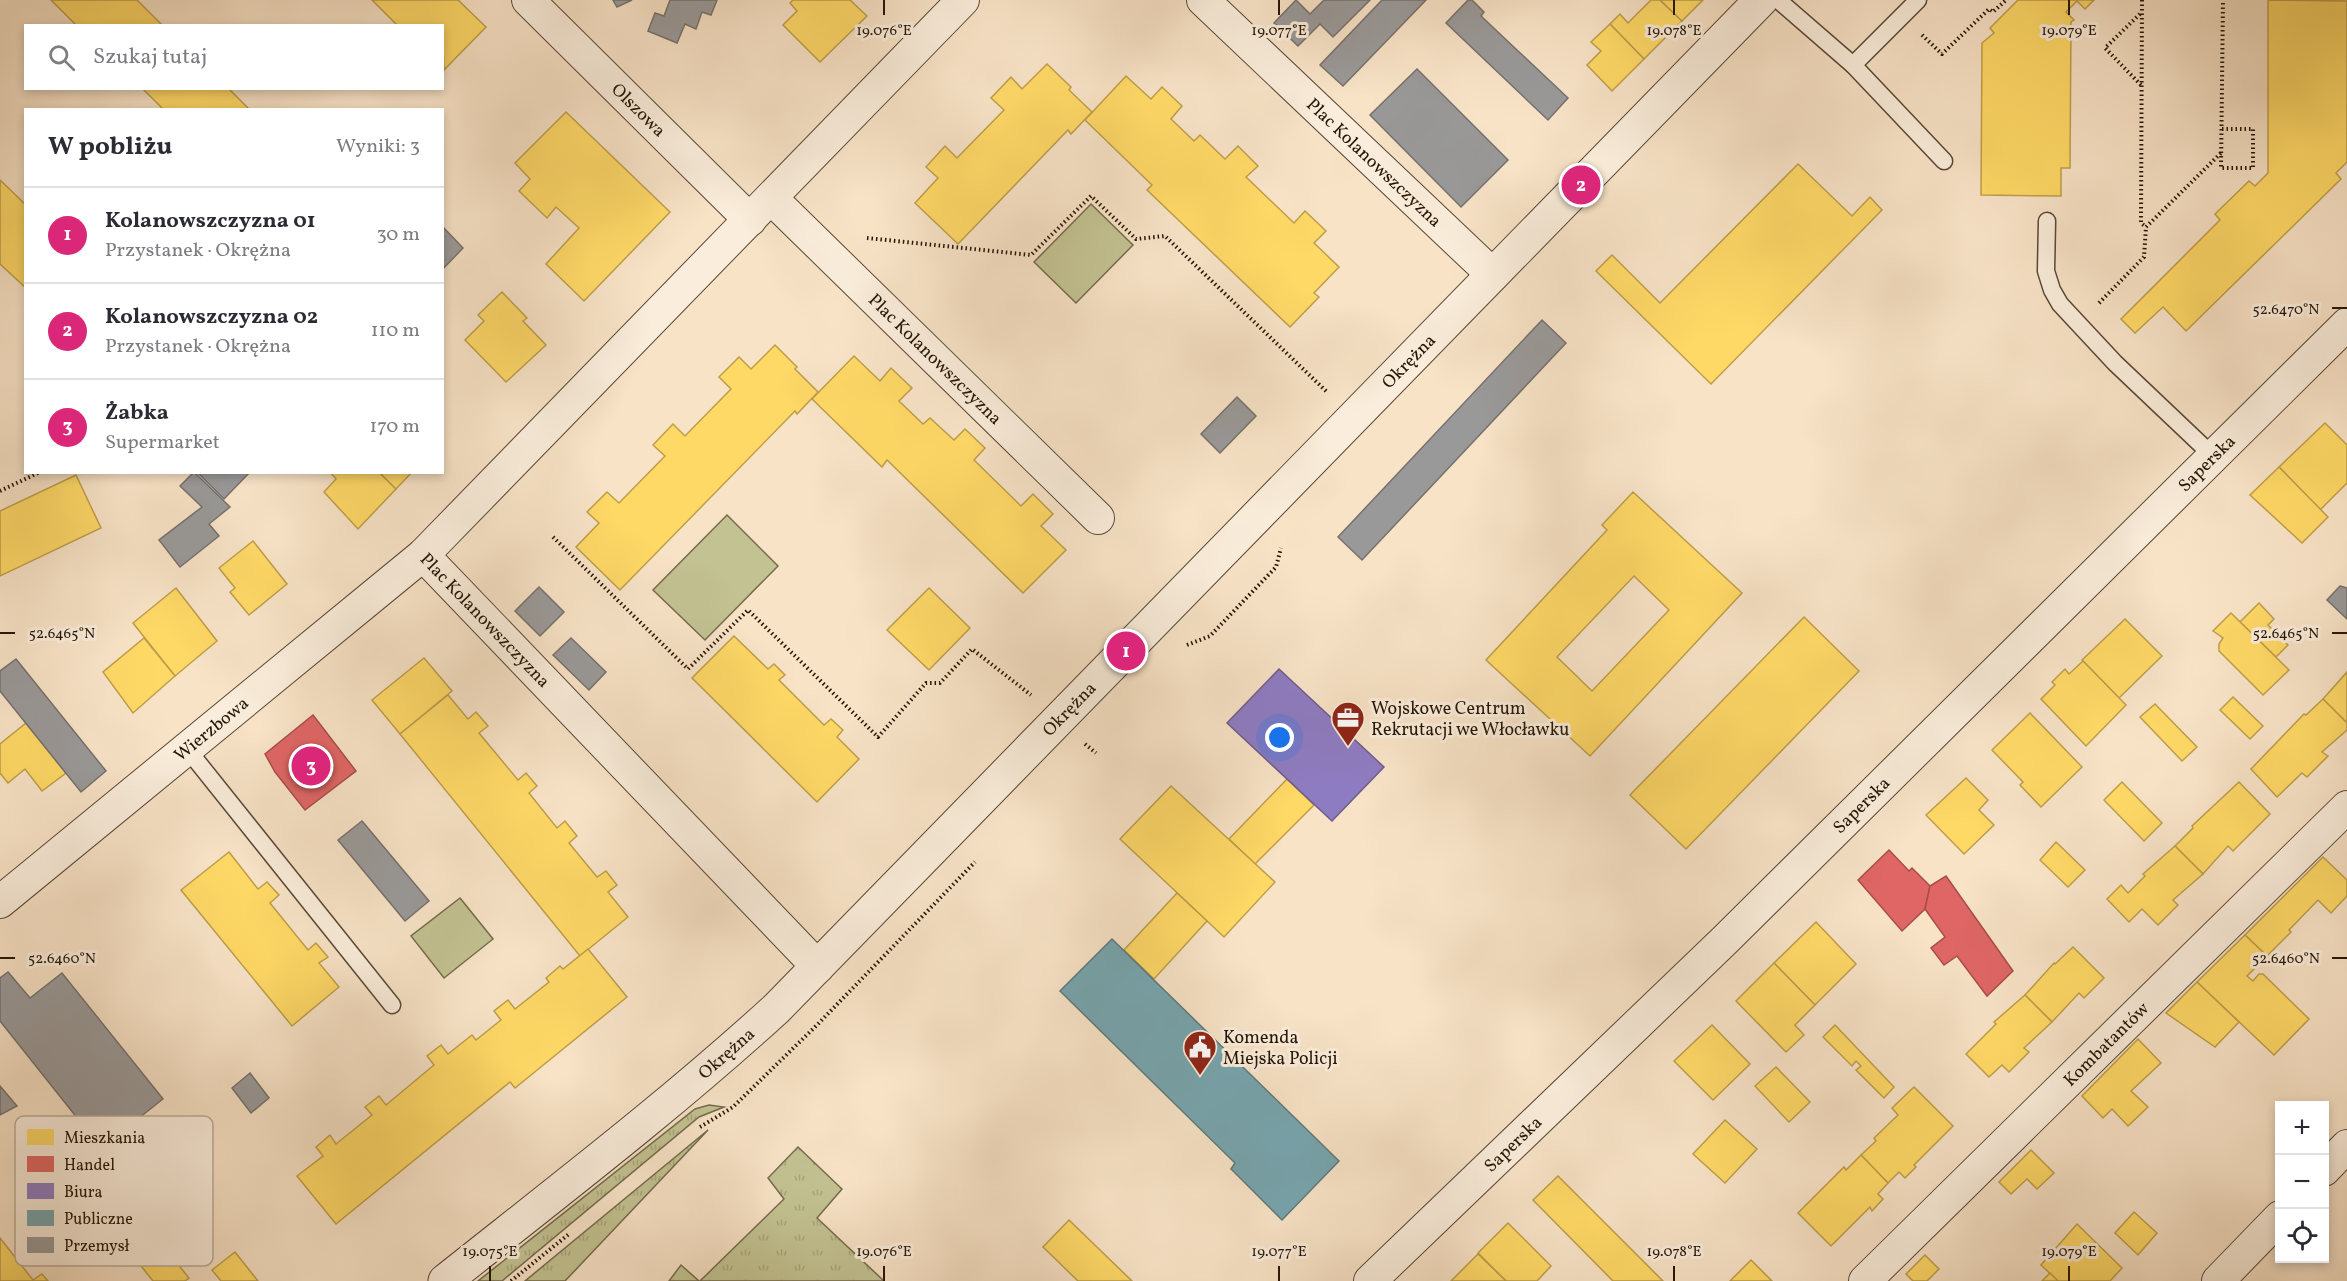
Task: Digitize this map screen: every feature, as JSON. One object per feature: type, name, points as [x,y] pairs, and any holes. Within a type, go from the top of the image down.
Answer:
[{"type":"street","name":"Olszowa","points":[[528,0],[750,220]]},
{"type":"street","name":"Plac Kolanowszczyzna","points":[[818,967],[423,555],[963,0]]},
{"type":"street","name":"Plac Kolanowszczyzna","points":[[1203,0],[1493,275]]},
{"type":"street","name":"Okrężna","points":[[445,1281],[615,1146],[732,1049],[818,967],[1761,0]]},
{"type":"street","name":"Plac Kolanowszczyzna","points":[[771,198],[1098,518]]},
{"type":"street","name":"Saperska","points":[[1370,1281],[1732,933],[2347,324]]},
{"type":"street","name":"Wierzbowa","points":[[0,902],[423,555]]},
{"type":"street","name":"Kombatantów","points":[[1865,1281],[2347,807]]},
{"type":"street","points":[[2329,1166],[2347,1146]]},
{"type":"street","points":[[2218,1281],[2275,1222]]},
{"type":"lane","points":[[1778,0],[1853,65],[1944,161]]},
{"type":"lane","points":[[1853,65],[1918,0]]},
{"type":"lane","points":[[2047,221],[2046,271],[2052,290],[2060,304],[2115,363],[2213,456]]},
{"type":"lane","points":[[188,750],[392,1005]]},
{"type":"path","points":[[1903,15],[1942,54],[1989,9],[1993,12],[2006,0]]},
{"type":"path","points":[[2142,0],[2140,223],[2146,227]]},
{"type":"path","points":[[2222,129],[2253,129],[2253,168],[2221,168],[2223,0]]},
{"type":"path","points":[[2141,85],[2105,48],[2142,12]]},
{"type":"path","points":[[2115,286],[2144,256],[2146,227],[2222,153]]},
{"type":"path","points":[[867,238],[1031,255],[1091,196],[1136,239],[1165,236],[1328,393]]},
{"type":"path","points":[[0,491],[36,474]]},
{"type":"path","points":[[554,537],[688,669],[748,610],[878,737],[926,683],[940,683],[972,649],[1061,718],[1095,753]]},
{"type":"path","points":[[1190,642],[1210,636],[1276,567],[1279,550],[1287,543]]},
{"type":"green space","points":[[1091,204],[1133,245],[1076,303],[1034,262]]},
{"type":"green space","points":[[727,515],[778,566],[705,640],[653,590]]},
{"type":"green space","points":[[460,898],[493,939],[444,978],[411,936]]},
{"type":"green space","points":[[709,1105],[724,1107],[699,1117],[502,1281],[478,1281],[695,1109]]},
{"type":"green space","points":[[708,1130],[565,1281],[525,1281]]},
{"type":"green space","points":[[798,1147],[842,1189],[817,1218],[884,1281],[700,1281],[784,1199],[768,1178]]},
{"type":"green space","points":[[681,1265],[699,1281],[669,1281]]},
{"type":"building: Mieszkania","points":[[51,0],[137,0],[161,24],[75,24]]},
{"type":"building: Mieszkania","points":[[372,0],[458,0],[486,27],[444,70],[444,24],[396,24]]},
{"type":"building: Mieszkania","points":[[793,0],[850,0],[867,16],[820,62],[783,25],[797,11],[790,3]]},
{"type":"building: Mieszkania","points":[[1651,0],[1660,0],[1682,21],[1644,59],[1610,24],[1620,14],[1628,23]]},
{"type":"building: Mieszkania","points":[[1660,0],[1703,0],[1682,21]]},
{"type":"building: Mieszkania","points":[[2018,0],[2094,0],[2085,9],[2077,1],[2066,12],[2074,20],[2071,22],[2070,168],[2061,168],[2061,196],[1981,195],[1982,43],[1994,33],[1990,28]]},
{"type":"building: Mieszkania","points":[[2268,0],[2347,1],[2347,162],[2336,173],[2341,179],[2186,331],[2163,307],[2135,333],[2121,319],[2220,220],[2215,214],[2249,181],[2255,186],[2268,173]]},
{"type":"building: Mieszkania","points":[[1610,24],[1644,59],[1612,91],[1587,65],[1601,51],[1591,42]]},
{"type":"building: Mieszkania","points":[[1047,64],[1092,112],[1071,134],[1068,130],[958,244],[915,203],[938,178],[926,167],[945,146],[957,158],[1004,110],[991,98],[1011,77],[1022,89]]},
{"type":"building: Mieszkania","points":[[1126,76],[1151,99],[1162,87],[1182,106],[1171,119],[1194,141],[1200,135],[1225,159],[1238,146],[1258,166],[1246,177],[1294,223],[1305,211],[1326,231],[1314,243],[1339,267],[1314,293],[1319,297],[1290,327],[1147,190],[1152,185],[1085,120]]},
{"type":"building: Mieszkania","points":[[144,90],[230,90],[248,108],[162,108]]},
{"type":"building: Mieszkania","points":[[566,112],[670,212],[584,301],[546,264],[579,228],[556,207],[547,218],[519,191],[530,179],[515,163]]},
{"type":"building: Mieszkania","points":[[1798,164],[1852,216],[1870,197],[1882,210],[1711,384],[1596,271],[1612,255],[1660,303]]},
{"type":"building: Mieszkania","points":[[0,180],[24,203],[24,286],[0,264]]},
{"type":"building: Mieszkania","points":[[502,292],[527,318],[523,321],[546,345],[506,382],[465,340],[484,321],[478,315]]},
{"type":"building: Mieszkania","points":[[775,345],[818,392],[797,414],[795,411],[620,590],[576,547],[599,523],[587,512],[607,492],[619,503],[665,456],[653,445],[673,424],[685,436],[731,389],[719,377],[739,357],[751,369]]},
{"type":"building: Mieszkania","points":[[854,356],[880,381],[891,368],[912,388],[899,401],[923,424],[930,418],[954,440],[965,429],[985,448],[974,460],[1021,506],[1033,494],[1053,514],[1041,526],[1066,550],[1023,593],[887,460],[882,467],[812,399]]},
{"type":"building: Mieszkania","points":[[2325,423],[2347,445],[2347,483],[2320,510],[2279,467]]},
{"type":"building: Mieszkania","points":[[2279,467],[2328,517],[2302,543],[2250,495]]},
{"type":"building: Mieszkania","points":[[332,474],[381,474],[396,489],[358,529],[324,492],[336,479]]},
{"type":"building: Mieszkania","points":[[381,474],[410,474],[396,489]]},
{"type":"building: Mieszkania","points":[[76,475],[101,528],[0,576],[0,511]]},
{"type":"building: Mieszkania","points":[[1633,492],[1742,593],[1590,756],[1486,660],[1607,530],[1602,525]],"holes":[[[1634,576],[1669,610],[1592,691],[1557,657]]]},
{"type":"building: Mieszkania","points":[[253,541],[287,584],[249,615],[230,592],[235,588],[219,568]]},
{"type":"building: Mieszkania","points":[[176,588],[217,641],[175,676],[133,623]]},
{"type":"building: Mieszkania","points":[[929,588],[970,628],[929,670],[887,630]]},
{"type":"building: Mieszkania","points":[[2259,603],[2274,619],[2268,625],[2288,645],[2276,657],[2240,622]]},
{"type":"building: Mieszkania","points":[[2231,613],[2289,670],[2263,695],[2219,651],[2219,644],[2223,638],[2213,631]]},
{"type":"building: Mieszkania","points":[[1804,617],[1859,671],[1686,849],[1630,795]]},
{"type":"building: Mieszkania","points":[[2125,619],[2162,656],[2119,698],[2082,660]]},
{"type":"building: Mieszkania","points":[[734,636],[768,669],[774,664],[785,675],[779,680],[824,725],[831,719],[843,730],[837,737],[859,759],[817,802],[692,678]]},
{"type":"building: Mieszkania","points":[[144,638],[175,676],[133,713],[103,672]]},
{"type":"building: Mieszkania","points":[[424,658],[452,691],[400,734],[372,700]]},
{"type":"building: Mieszkania","points":[[2083,661],[2126,705],[2086,746],[2041,699],[2055,685],[2052,682],[2065,669],[2069,674]]},
{"type":"building: Mieszkania","points":[[2347,672],[2347,723],[2323,699]]},
{"type":"building: Mieszkania","points":[[448,695],[468,719],[476,712],[488,726],[479,733],[518,780],[526,773],[537,786],[529,793],[557,828],[565,821],[577,836],[569,843],[597,877],[606,871],[617,885],[608,892],[628,917],[580,956],[400,734]]},
{"type":"building: Mieszkania","points":[[2233,697],[2263,726],[2250,739],[2220,710]]},
{"type":"building: Mieszkania","points":[[2323,699],[2347,723],[2347,730],[2322,752],[2328,756],[2307,777],[2302,773],[2277,797],[2251,769],[2304,714],[2306,715]]},
{"type":"building: Mieszkania","points":[[2155,704],[2197,747],[2182,761],[2140,717]]},
{"type":"building: Mieszkania","points":[[2030,713],[2082,767],[2041,807],[2020,785],[2023,782],[1992,750]]},
{"type":"building: Mieszkania","points":[[26,723],[66,773],[42,791],[25,769],[8,783],[0,773],[0,744]]},
{"type":"building: Mieszkania","points":[[1966,778],[1988,800],[1979,810],[1994,825],[1964,854],[1926,815]]},
{"type":"building: Mieszkania","points":[[1287,779],[1314,805],[1255,864],[1229,839]]},
{"type":"building: Mieszkania","points":[[2122,782],[2162,823],[2144,841],[2104,800]]},
{"type":"building: Mieszkania","points":[[2239,782],[2270,814],[2233,851],[2228,846],[2203,874],[2175,846],[2193,828],[2192,826]]},
{"type":"building: Mieszkania","points":[[1171,786],[1275,882],[1224,937],[1120,839]]},
{"type":"building: Mieszkania","points":[[2056,842],[2085,870],[2068,887],[2040,860]]},
{"type":"building: Mieszkania","points":[[2175,846],[2203,874],[2173,900],[2178,905],[2158,925],[2142,909],[2129,922],[2107,899],[2121,885],[2128,893],[2145,876],[2143,874]]},
{"type":"building: Mieszkania","points":[[229,852],[258,889],[267,882],[279,895],[270,903],[308,950],[316,943],[328,957],[319,963],[339,987],[292,1026],[181,890]]},
{"type":"building: Mieszkania","points":[[2323,857],[2347,880],[2347,896],[2331,913],[2318,900],[2267,956],[2245,935]]},
{"type":"building: Mieszkania","points":[[1177,893],[1207,921],[1154,979],[1124,950]]},
{"type":"building: Mieszkania","points":[[1816,922],[1856,964],[1815,1005],[1774,963]]},
{"type":"building: Mieszkania","points":[[2245,935],[2267,956],[2247,976],[2253,981],[2259,974],[2263,974],[2309,1019],[2274,1055],[2197,982]]},
{"type":"building: Mieszkania","points":[[2073,947],[2104,978],[2084,998],[2079,993],[2052,1022],[2025,995],[2054,963]]},
{"type":"building: Mieszkania","points":[[588,949],[627,997],[515,1088],[510,1082],[336,1224],[297,1176],[323,1156],[316,1147],[330,1135],[336,1144],[372,1115],[365,1107],[379,1096],[386,1105],[434,1065],[427,1056],[441,1045],[448,1054],[472,1035],[476,1040],[501,1020],[494,1011],[508,1000],[515,1009],[549,982],[546,978],[560,966],[563,969]]},
{"type":"building: Mieszkania","points":[[1774,963],[1815,1005],[1795,1025],[1804,1035],[1786,1052],[1736,1001]]},
{"type":"building: Mieszkania","points":[[2197,982],[2239,1022],[2215,1047],[2166,1013]]},
{"type":"building: Mieszkania","points":[[2025,995],[2052,1022],[2024,1048],[2029,1052],[2009,1072],[2002,1065],[1989,1077],[1966,1054],[1996,1024],[1994,1022]]},
{"type":"building: Mieszkania","points":[[1712,1025],[1750,1064],[1713,1100],[1674,1061]]},
{"type":"building: Mieszkania","points":[[1835,1025],[1894,1087],[1884,1098],[1856,1070],[1861,1066],[1856,1061],[1852,1066],[1823,1037]]},
{"type":"building: Mieszkania","points":[[2138,1039],[2161,1063],[2131,1091],[2148,1107],[2128,1126],[2112,1109],[2103,1118],[2082,1096]]},
{"type":"building: Mieszkania","points":[[1776,1067],[1810,1102],[1789,1122],[1755,1086]]},
{"type":"building: Mieszkania","points":[[1914,1087],[1953,1126],[1914,1165],[1916,1167],[1905,1178],[1899,1172],[1888,1183],[1861,1155],[1876,1141],[1874,1138],[1898,1115],[1892,1108]]},
{"type":"building: Mieszkania","points":[[1725,1120],[1757,1149],[1725,1183],[1693,1154]]},
{"type":"building: Mieszkania","points":[[2031,1150],[2054,1173],[2037,1189],[2027,1179],[2011,1194],[1999,1182]]},
{"type":"building: Mieszkania","points":[[1861,1155],[1888,1183],[1878,1194],[1883,1199],[1872,1211],[1870,1207],[1831,1246],[1798,1213],[1844,1167],[1846,1170]]},
{"type":"building: Mieszkania","points":[[1558,1176],[1663,1281],[1613,1281],[1533,1200]]},
{"type":"building: Mieszkania","points":[[2134,1212],[2157,1233],[2138,1255],[2115,1233]]},
{"type":"building: Mieszkania","points":[[1069,1220],[1132,1281],[1078,1281],[1043,1247]]},
{"type":"building: Mieszkania","points":[[1508,1223],[1551,1266],[1537,1281],[1506,1281],[1478,1253]]},
{"type":"building: Mieszkania","points":[[2077,1224],[2122,1268],[2110,1281],[2058,1281],[2041,1265]]},
{"type":"building: Mieszkania","points":[[0,1238],[15,1257],[15,1266],[22,1266],[33,1280],[42,1274],[48,1281],[0,1281]]},
{"type":"building: Mieszkania","points":[[235,1252],[258,1281],[221,1281],[212,1270]]},
{"type":"building: Mieszkania","points":[[1478,1254],[1506,1281],[1451,1281]]},
{"type":"building: Mieszkania","points":[[1925,1255],[1939,1269],[1927,1281],[1913,1281],[1906,1274]]},
{"type":"building: Mieszkania","points":[[1751,1260],[1772,1281],[1730,1281]]},
{"type":"building: Mieszkania","points":[[141,1266],[179,1266],[189,1278],[185,1281],[153,1281]]},
{"type":"building: Mieszkania","points":[[2050,1273],[2058,1281],[2042,1281]]},
{"type":"building: Handel","points":[[313,715],[356,771],[305,810],[275,772],[265,754]]},
{"type":"building: Handel","points":[[1889,850],[1909,871],[1912,868],[1930,886],[1925,909],[1902,931],[1858,880]]},
{"type":"building: Handel","points":[[1946,876],[2013,971],[1987,996],[1957,956],[1944,965],[1931,948],[1945,937],[1925,909],[1930,886]]},
{"type":"building: Biura","points":[[1279,669],[1384,767],[1332,821],[1227,723]]},
{"type":"building: Publiczne","name":"Komenda Miejska Policji","points":[[1112,939],[1339,1161],[1282,1220],[1231,1169],[1235,1163],[1060,991]]},
{"type":"building: Przemysł","points":[[613,0],[632,0],[617,7]]},
{"type":"building: Przemysł","points":[[670,0],[717,0],[711,15],[702,12],[696,29],[685,24],[677,43],[648,31],[655,13],[664,16]]},
{"type":"building: Przemysł","points":[[1296,0],[1310,14],[1324,0],[1370,0],[1333,37],[1320,24],[1298,46],[1274,23]]},
{"type":"building: Przemysł","points":[[1382,0],[1426,0],[1343,86],[1320,65]]},
{"type":"building: Przemysł","points":[[1468,0],[1472,0],[1484,12],[1481,16],[1568,98],[1548,120],[1446,23]]},
{"type":"building: Przemysł","points":[[1417,69],[1508,160],[1461,207],[1370,115]]},
{"type":"building: Przemysł","points":[[444,228],[463,248],[444,268]]},
{"type":"building: Przemysł","points":[[1542,320],[1566,343],[1362,560],[1338,537]]},
{"type":"building: Przemysł","points":[[1237,397],[1256,416],[1220,453],[1201,434]]},
{"type":"building: Przemysł","points":[[192,474],[196,474],[230,507],[209,524],[219,536],[180,567],[159,540],[202,507],[180,486]]},
{"type":"building: Przemysł","points":[[199,474],[248,474],[224,499]]},
{"type":"building: Przemysł","points":[[2340,586],[2347,588],[2347,619],[2327,600]]},
{"type":"building: Przemysł","points":[[539,587],[564,612],[540,636],[515,611]]},
{"type":"building: Przemysł","points":[[571,638],[606,672],[589,690],[553,655]]},
{"type":"building: Przemysł","points":[[16,659],[106,771],[81,792],[0,691],[0,671]]},
{"type":"building: Przemysł","points":[[362,821],[429,901],[405,921],[338,840]]},
{"type":"building: Przemysł","points":[[8,972],[30,998],[62,973],[163,1099],[141,1116],[76,1116],[0,1021],[0,978]]},
{"type":"building: Przemysł","points":[[250,1073],[269,1098],[251,1113],[232,1088]]},
{"type":"building: Przemysł","points":[[0,1086],[17,1106],[0,1115]]},
{"type":"place","name":"Kolanowszczyzna 02","points":[[1581,185]]},
{"type":"place","name":"Kolanowszczyzna 01","points":[[1126,651]]},
{"type":"place","name":"Wojskowe Centrum Rekrutacji we Włocławku","points":[[1348,747]]},
{"type":"place","name":"Żabka","points":[[311,766]]},
{"type":"place","name":"Komenda Miejska Policji","points":[[1200,1076]]}]
